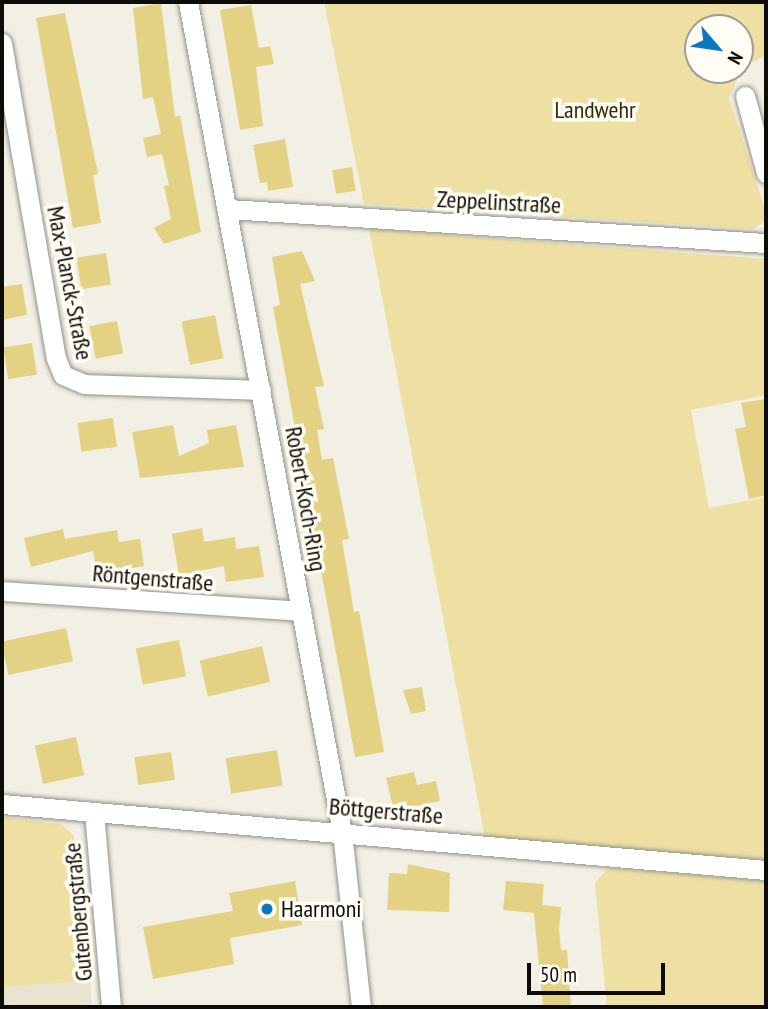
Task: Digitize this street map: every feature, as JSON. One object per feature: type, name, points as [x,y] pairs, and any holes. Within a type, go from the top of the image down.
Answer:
[{"type":"street","name":"Robert-Koch-Ring","points":[[188,2],[342,832],[361,1007]]},
{"type":"street","name":"Max-Planck-Straße","points":[[2,43],[56,358],[63,376],[84,384],[261,390]]},
{"type":"street","points":[[745,96],[766,173]]},
{"type":"street","name":"Zeppelinstraße","points":[[228,209],[766,243]]},
{"type":"street","name":"Röntgenstraße","points":[[2,591],[301,611]]},
{"type":"street","name":"Böttgerstraße","points":[[2,804],[766,870]]},
{"type":"street","name":"Gutenbergstraße","points":[[94,812],[111,1007]]},
{"type":"shaded area","points":[[90,981],[92,1007],[2,1007],[2,987]]},
{"type":"green space","name":"Landwehr","points":[[324,2],[766,2],[766,55],[754,62],[754,14],[684,14],[684,84],[735,84],[729,98],[766,212],[764,222],[753,229],[364,204]]},
{"type":"green space","points":[[369,229],[766,259],[766,395],[691,410],[709,508],[766,497],[766,861],[485,838]]},
{"type":"green space","points":[[2,817],[61,824],[74,836],[90,981],[2,987]]},
{"type":"green space","points":[[608,868],[766,881],[766,1007],[607,1007],[595,883]]},
{"type":"building","points":[[161,3],[175,117],[180,115],[201,232],[164,244],[154,228],[171,219],[164,186],[169,185],[162,154],[147,157],[143,138],[161,134],[153,97],[143,99],[133,8]]},
{"type":"building","points":[[251,5],[259,48],[270,46],[274,64],[256,67],[263,126],[240,130],[220,10]]},
{"type":"building","points":[[65,13],[98,174],[93,175],[101,223],[73,228],[36,18]]},
{"type":"building","points":[[285,139],[293,187],[268,191],[267,182],[260,183],[253,145]]},
{"type":"building","points":[[352,167],[356,191],[336,194],[332,170]]},
{"type":"building","points":[[302,251],[315,281],[300,284],[324,386],[315,387],[324,429],[317,430],[322,460],[333,458],[349,539],[342,540],[354,612],[359,611],[384,752],[355,757],[273,307],[280,305],[272,257]]},
{"type":"building","points":[[106,253],[111,285],[81,289],[76,258]]},
{"type":"building","points":[[22,284],[27,315],[2,320],[2,287]]},
{"type":"building","points":[[215,315],[223,358],[190,365],[182,321]]},
{"type":"building","points":[[117,321],[123,353],[96,359],[90,326]]},
{"type":"building","points":[[32,343],[37,375],[8,379],[3,348]]},
{"type":"building","points":[[766,399],[766,495],[749,499],[735,429],[746,427],[741,403]]},
{"type":"building","points":[[113,418],[117,447],[81,452],[77,423]]},
{"type":"building","points":[[173,425],[179,456],[209,443],[207,430],[236,425],[244,467],[140,478],[132,432]]},
{"type":"building","points":[[202,528],[204,542],[235,537],[236,549],[259,546],[264,577],[226,582],[224,566],[179,575],[172,534]]},
{"type":"building","points":[[63,529],[65,539],[117,530],[119,542],[140,539],[144,566],[97,574],[93,551],[31,567],[24,538]]},
{"type":"building","points":[[66,628],[73,661],[9,675],[2,642]]},
{"type":"building","points":[[179,640],[186,676],[143,685],[136,648]]},
{"type":"building","points":[[262,646],[270,682],[208,696],[200,660]]},
{"type":"building","points":[[422,687],[426,711],[411,714],[403,690]]},
{"type":"building","points":[[76,737],[84,775],[43,784],[35,746]]},
{"type":"building","points":[[277,750],[283,786],[231,794],[226,758]]},
{"type":"building","points":[[171,752],[175,780],[138,785],[134,757]]},
{"type":"building","points":[[414,772],[417,785],[436,781],[440,801],[394,811],[386,778]]},
{"type":"building","points":[[408,864],[450,873],[449,912],[387,910],[389,873],[407,874]]},
{"type":"building","points":[[295,881],[302,925],[230,938],[234,964],[153,979],[143,927],[233,911],[229,893]]},
{"type":"building","points":[[506,881],[544,884],[542,905],[561,907],[561,950],[567,950],[571,1007],[543,1007],[534,913],[503,910]]},
{"type":"place","name":"Haarmoni","points":[[267,909]]}]
